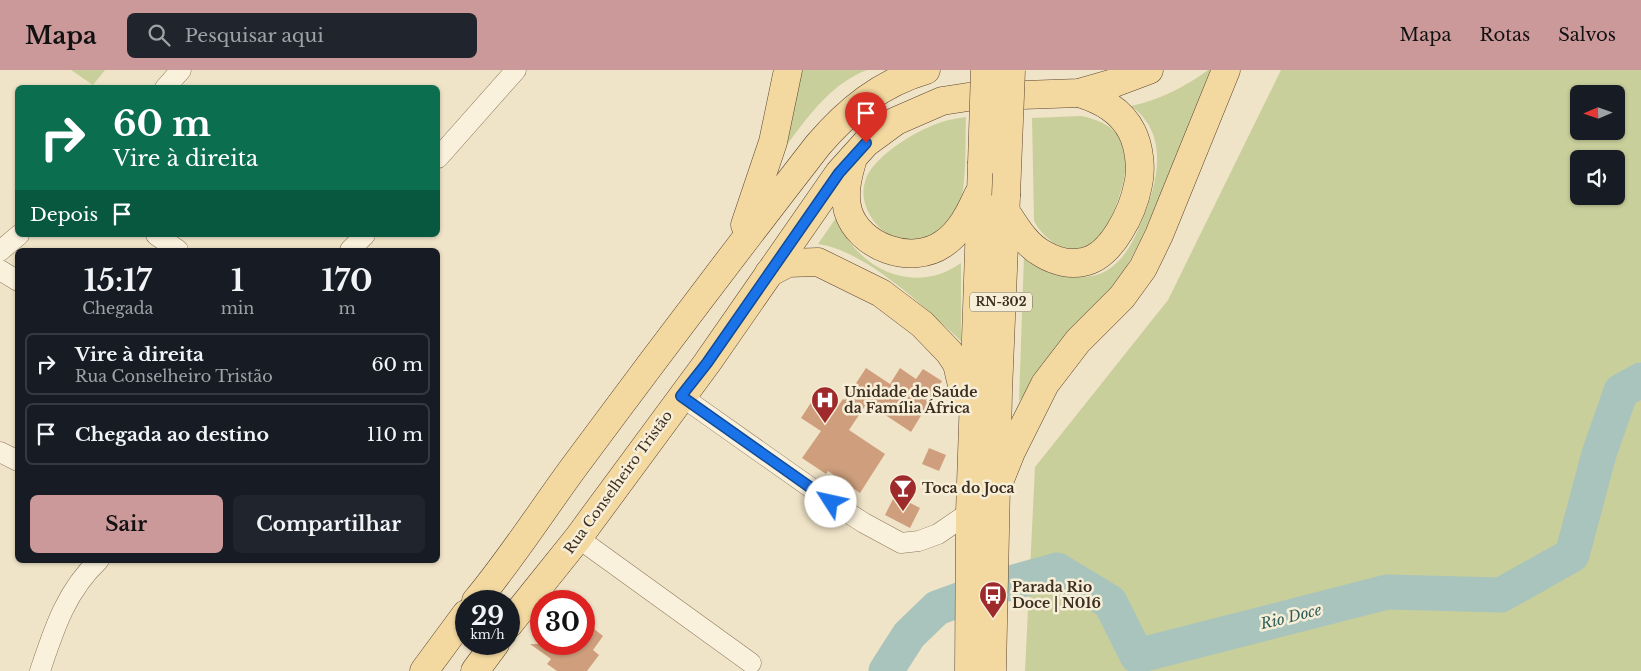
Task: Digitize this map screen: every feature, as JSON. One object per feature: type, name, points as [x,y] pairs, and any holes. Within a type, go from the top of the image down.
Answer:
[{"type":"main road","points":[[735,252],[756,196],[773,142],[788,70]]},
{"type":"main road","points":[[485,590],[498,575],[573,468],[818,145],[853,108],[869,96],[896,81],[926,70]]},
{"type":"main road","name":"RN-302","points":[[969,671],[978,521],[998,392],[994,190],[985,70]]},
{"type":"main road","name":"RN-302","points":[[985,483],[975,362],[994,190],[1011,70]]},
{"type":"main road","name":"Rua Conselheiro Tristão","points":[[520,610],[578,538],[707,363],[818,201],[854,154],[896,121],[942,101],[968,97],[1078,93],[1117,82],[1149,70]]},
{"type":"main road","points":[[985,483],[1011,452],[1045,384],[1078,341],[1122,297],[1142,268],[1159,235],[1226,70]]},
{"type":"main road","points":[[854,154],[848,177],[846,199],[849,212],[855,226],[875,243],[901,253],[918,253],[943,244],[994,190],[1030,245],[1055,260],[1068,263],[1085,262],[1101,254],[1114,240],[1124,223],[1139,184],[1138,156],[1133,134],[1125,121],[1099,99],[1078,93]]},
{"type":"main road","points":[[769,273],[788,264],[818,262],[881,293],[922,324],[939,340],[957,364],[985,483]]},
{"type":"main road","name":"RN-302","points":[[978,521],[992,671]]},
{"type":"main road","points":[[424,671],[455,629]]},
{"type":"main road","points":[[475,671],[487,655]]},
{"type":"street","points":[[168,85],[182,70]]},
{"type":"street","points":[[440,156],[516,70]]},
{"type":"street","points":[[0,252],[17,237]]},
{"type":"street","points":[[159,237],[175,248]]},
{"type":"street","points":[[352,248],[363,237]]},
{"type":"street","points":[[0,270],[15,279]]},
{"type":"street","points":[[681,396],[831,502],[901,543],[919,541],[978,521]]},
{"type":"street","points":[[0,452],[15,460]]},
{"type":"street","points":[[578,538],[751,663]]},
{"type":"street","points":[[40,671],[62,611],[72,591],[97,563]]},
{"type":"green space","points":[[71,70],[105,70],[93,85]]},
{"type":"green space","points":[[799,70],[867,70],[854,76],[830,93],[784,149]]},
{"type":"green space","points":[[1208,70],[1218,70],[1182,142],[1153,213],[1128,265],[1118,281],[1019,401],[1024,255],[1053,271],[1072,277],[1099,274],[1109,269],[1122,257],[1135,236],[1148,206],[1153,191],[1157,160],[1156,145],[1151,130],[1143,117],[1131,106],[1171,92]]},
{"type":"green space","points":[[1281,70],[1641,70],[1641,671],[1025,671],[1035,467],[1168,300]]},
{"type":"green space","points":[[1081,116],[1099,122],[1112,130],[1121,140],[1125,152],[1126,165],[1120,195],[1110,221],[1099,240],[1091,246],[1074,250],[1051,241],[1034,221],[1032,118]]},
{"type":"green space","points":[[966,117],[962,199],[955,217],[939,232],[921,240],[905,241],[887,234],[873,219],[864,201],[863,191],[870,170],[890,151],[916,133],[939,123]]},
{"type":"green space","points":[[836,218],[845,236],[857,251],[872,263],[888,272],[906,277],[924,277],[943,273],[961,263],[961,341],[931,313],[875,269],[855,257],[818,244]]},
{"type":"building","points":[[866,368],[890,384],[900,368],[916,379],[923,369],[942,381],[911,432],[867,403],[849,430],[885,454],[860,493],[828,471],[826,474],[802,458],[821,431],[801,418],[814,398],[834,412],[843,399],[845,400]]},
{"type":"building","points":[[929,448],[946,455],[939,471],[922,464]]},
{"type":"building","name":"Toca do Joca","points":[[895,495],[920,508],[910,528],[885,515]]},
{"type":"building","points":[[595,630],[603,636],[595,647]]},
{"type":"building","points":[[595,652],[599,655],[587,671],[557,671],[547,664],[551,659],[545,655],[595,655]]},
{"type":"waterway","name":"Rio Doce","points":[[886,671],[909,635],[937,608],[989,589],[1057,570],[1110,602],[1137,656],[1387,592],[1501,595],[1572,555],[1599,454],[1621,391],[1641,380]]},
{"type":"place","name":"Unidade de Saúde da Família África","points":[[825,424]]},
{"type":"place","name":"Toca do Joca","points":[[903,512]]},
{"type":"place","name":"Parada Rio Doce | N016","points":[[993,619]]},
{"type":"route","points":[[831,502],[681,396],[707,363],[839,173],[854,154],[866,143]]}]
